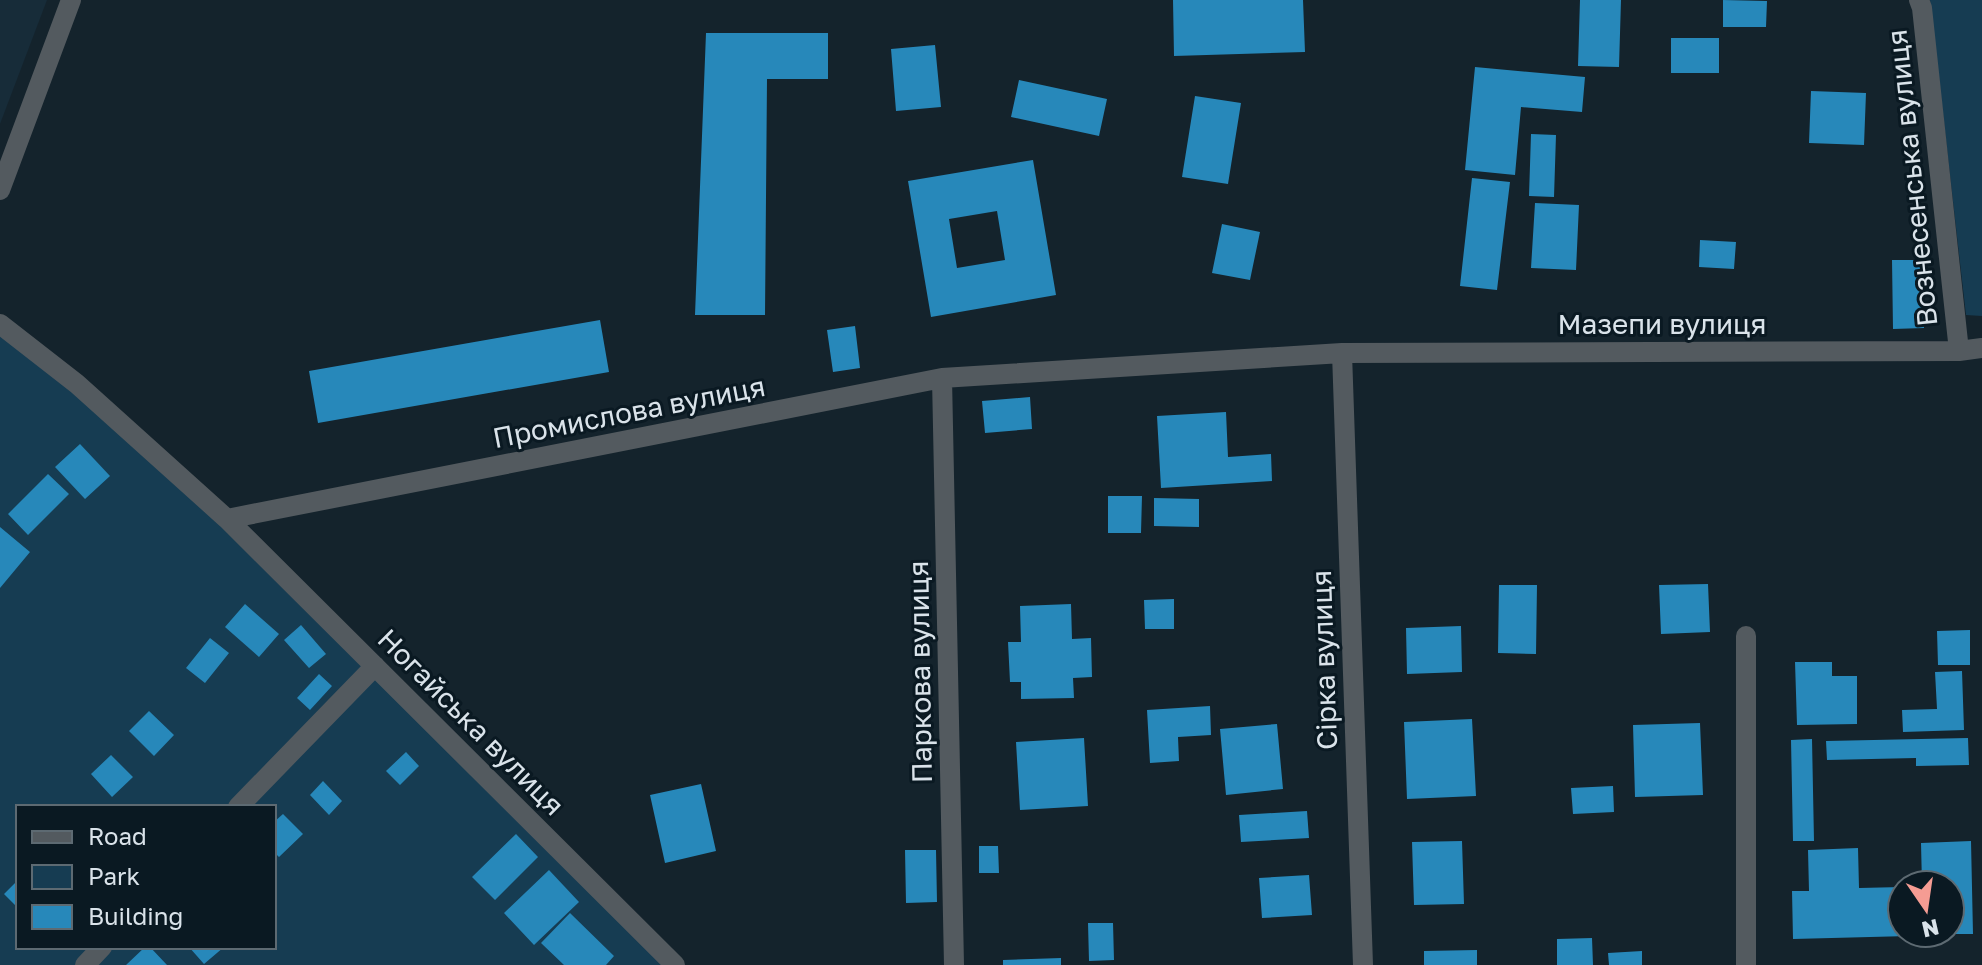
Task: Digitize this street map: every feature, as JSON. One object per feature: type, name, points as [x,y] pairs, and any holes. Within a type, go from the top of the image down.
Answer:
[{"type":"street","points":[[0,190],[71,0]]},
{"type":"street","name":"Вознесенська вулиця","points":[[1919,0],[1959,351]]},
{"type":"street","points":[[0,324],[77,384],[227,519]]},
{"type":"street","name":"Мазепи вулиця","points":[[1342,353],[1959,351],[1982,348]]},
{"type":"street","name":"Промислова вулиця","points":[[227,519],[942,378],[1342,353]]},
{"type":"street","name":"Сірка вулиця","points":[[1342,353],[1363,965]]},
{"type":"street","name":"Паркова вулиця","points":[[942,378],[954,965]]},
{"type":"street","name":"Ногайська вулиця","points":[[227,519],[675,965]]},
{"type":"street","points":[[1746,636],[1746,965]]},
{"type":"street","points":[[240,805],[375,666]]},
{"type":"street","points":[[85,965],[100,949]]},
{"type":"shaded area","points":[[0,0],[47,0],[0,124]]},
{"type":"green space","points":[[1930,0],[1982,0],[1982,316],[1966,315]]},
{"type":"green space","points":[[0,321],[77,384],[675,965],[0,965]]},
{"type":"building","points":[[1173,0],[1303,0],[1305,52],[1174,56]]},
{"type":"building","points":[[1580,0],[1621,0],[1619,67],[1578,66]]},
{"type":"building","points":[[1723,0],[1767,1],[1766,27],[1723,27]]},
{"type":"building","points":[[706,33],[828,33],[828,79],[767,79],[765,315],[695,315]]},
{"type":"building","points":[[1671,38],[1719,38],[1719,73],[1671,73]]},
{"type":"building","points":[[935,45],[941,107],[896,111],[891,49]]},
{"type":"building","points":[[1475,67],[1585,77],[1582,112],[1521,107],[1515,175],[1465,170]]},
{"type":"building","points":[[1019,80],[1107,99],[1099,136],[1011,117]]},
{"type":"building","points":[[1811,91],[1866,93],[1864,145],[1809,143]]},
{"type":"building","points":[[1195,96],[1241,103],[1228,184],[1182,177]]},
{"type":"building","points":[[1531,134],[1556,135],[1554,197],[1529,196]]},
{"type":"building","points":[[1033,160],[1056,295],[931,317],[908,181]],"holes":[[[997,211],[1005,260],[957,268],[949,219]]]},
{"type":"building","points":[[1472,178],[1510,182],[1497,290],[1460,286]]},
{"type":"building","points":[[1535,203],[1579,205],[1576,270],[1531,268]]},
{"type":"building","points":[[1222,224],[1260,232],[1250,280],[1212,273]]},
{"type":"building","points":[[1700,240],[1736,242],[1734,269],[1699,267]]},
{"type":"building","points":[[1892,260],[1922,260],[1924,328],[1893,329]]},
{"type":"building","points":[[600,320],[609,372],[318,423],[309,371]]},
{"type":"building","points":[[855,326],[860,368],[833,372],[827,330]]},
{"type":"building","points":[[1030,397],[1032,429],[985,433],[982,401]]},
{"type":"building","points":[[1226,412],[1228,457],[1271,454],[1272,481],[1161,488],[1157,416]]},
{"type":"building","points":[[80,444],[110,476],[85,499],[55,467]]},
{"type":"building","points":[[48,474],[69,494],[28,535],[8,514]]},
{"type":"building","points":[[1108,496],[1142,496],[1141,533],[1108,533]]},
{"type":"building","points":[[1154,498],[1199,499],[1199,527],[1154,526]]},
{"type":"building","points":[[0,527],[30,552],[0,588]]},
{"type":"building","points":[[1708,584],[1710,632],[1661,634],[1659,585]]},
{"type":"building","points":[[1499,585],[1537,585],[1536,654],[1498,653]]},
{"type":"building","points":[[1174,599],[1174,629],[1145,629],[1144,600]]},
{"type":"building","points":[[245,604],[279,634],[259,657],[225,627]]},
{"type":"building","points":[[1071,604],[1072,639],[1091,638],[1092,677],[1073,678],[1074,698],[1021,699],[1021,682],[1010,682],[1008,642],[1021,642],[1020,606]]},
{"type":"building","points":[[301,625],[326,654],[309,668],[284,640]]},
{"type":"building","points":[[1461,626],[1462,672],[1407,674],[1406,628]]},
{"type":"building","points":[[1970,630],[1970,665],[1938,665],[1937,631]]},
{"type":"building","points":[[210,638],[229,653],[205,683],[186,668]]},
{"type":"building","points":[[1795,662],[1832,662],[1832,676],[1857,676],[1857,724],[1797,725]]},
{"type":"building","points":[[1962,671],[1964,730],[1903,732],[1902,710],[1937,709],[1935,672]]},
{"type":"building","points":[[319,674],[332,686],[310,710],[297,698]]},
{"type":"building","points":[[1210,706],[1211,735],[1178,737],[1179,761],[1150,763],[1147,710]]},
{"type":"building","points":[[149,711],[174,735],[154,756],[129,731]]},
{"type":"building","points":[[1472,719],[1476,796],[1407,799],[1404,722]]},
{"type":"building","points":[[1700,723],[1703,795],[1635,797],[1633,725]]},
{"type":"building","points":[[1277,724],[1283,789],[1226,795],[1220,729]]},
{"type":"building","points":[[1084,738],[1088,806],[1020,810],[1016,742]]},
{"type":"building","points":[[1968,738],[1969,765],[1916,766],[1916,758],[1827,760],[1826,741]]},
{"type":"building","points":[[1812,739],[1814,841],[1793,841],[1791,740]]},
{"type":"building","points":[[406,752],[419,766],[400,785],[386,771]]},
{"type":"building","points":[[111,755],[133,777],[112,797],[91,774]]},
{"type":"building","points":[[323,781],[342,801],[329,815],[310,795]]},
{"type":"building","points":[[701,784],[716,851],[665,863],[650,795]]},
{"type":"building","points":[[1613,786],[1614,812],[1573,814],[1571,788]]},
{"type":"building","points":[[1307,811],[1309,838],[1241,842],[1239,815]]},
{"type":"building","points":[[283,814],[303,834],[279,857],[276,854],[276,820]]},
{"type":"building","points":[[516,834],[538,857],[495,900],[472,877]]},
{"type":"building","points":[[1462,841],[1464,904],[1414,905],[1412,842]]},
{"type":"building","points":[[1971,841],[1973,934],[1966,934],[1966,869],[1922,869],[1921,843]]},
{"type":"building","points":[[979,846],[998,846],[999,873],[979,873]]},
{"type":"building","points":[[1858,848],[1859,888],[1886,887],[1886,937],[1793,939],[1792,891],[1809,891],[1808,850]]},
{"type":"building","points":[[905,850],[936,850],[937,902],[906,903]]},
{"type":"building","points":[[549,870],[579,902],[534,945],[504,913]]},
{"type":"building","points":[[1309,875],[1312,915],[1262,918],[1259,878]]},
{"type":"building","points":[[16,882],[16,906],[4,894]]},
{"type":"building","points":[[570,913],[614,956],[606,965],[564,965],[541,943]]},
{"type":"building","points":[[1088,923],[1113,923],[1114,960],[1089,961]]},
{"type":"building","points":[[1592,938],[1593,965],[1557,965],[1557,939]]},
{"type":"building","points":[[143,949],[152,949],[167,965],[126,965]]},
{"type":"building","points":[[191,949],[222,949],[204,964]]},
{"type":"building","points":[[1477,950],[1477,965],[1424,965],[1424,951]]},
{"type":"building","points":[[1642,951],[1642,965],[1609,965],[1608,953]]},
{"type":"building","points":[[1061,958],[1061,965],[1003,965],[1003,960]]}]
